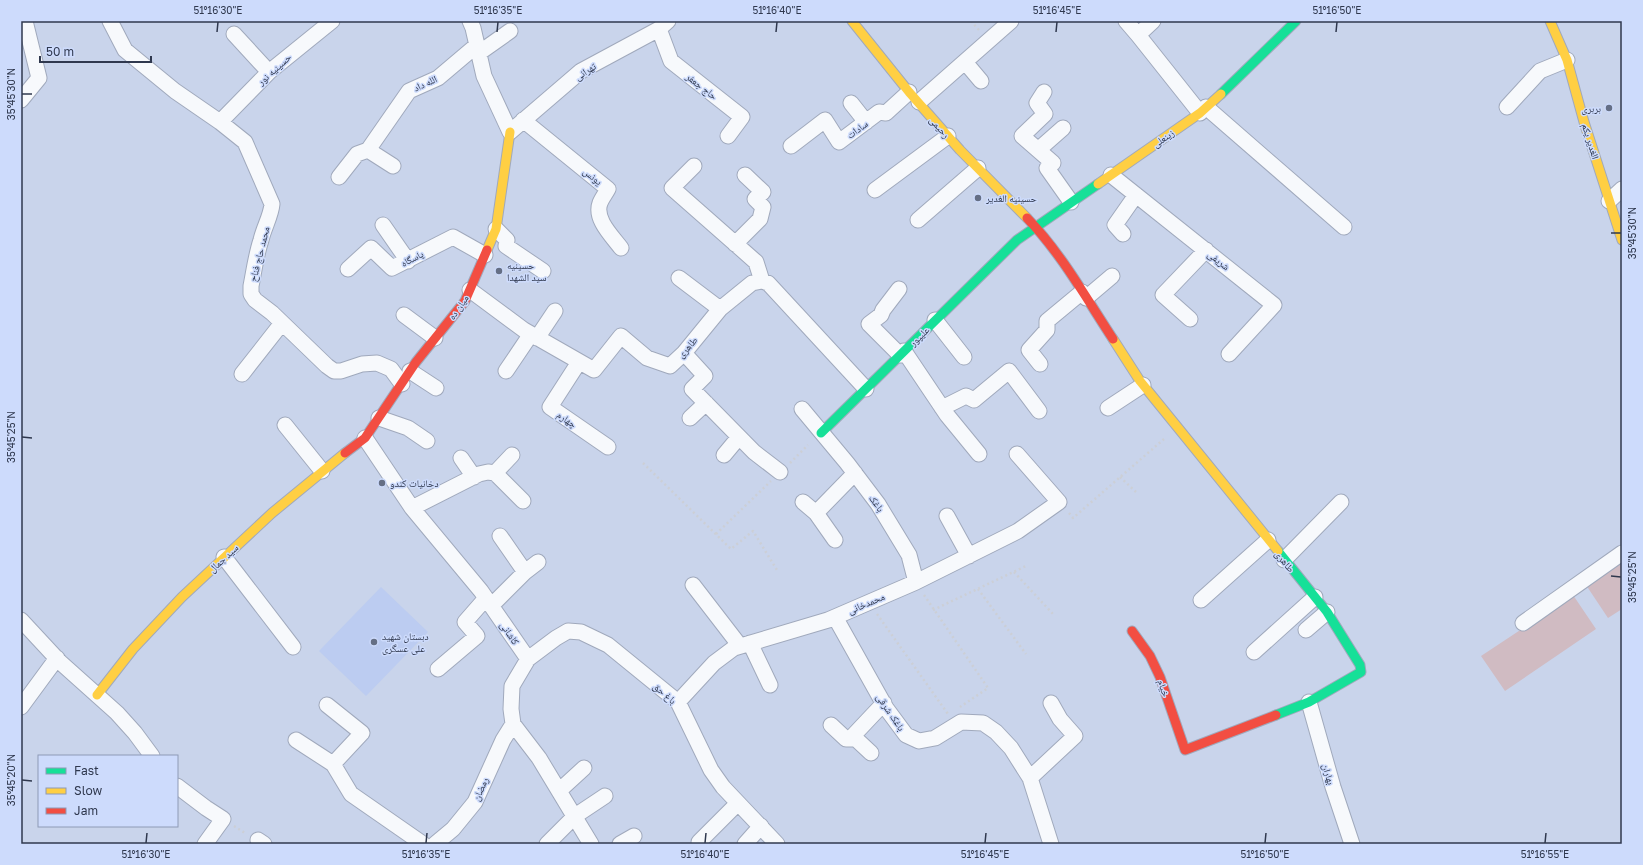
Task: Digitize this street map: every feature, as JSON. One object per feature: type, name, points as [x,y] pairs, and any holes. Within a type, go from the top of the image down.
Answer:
[{"type":"street","points":[[21,100],[39,78],[25,21]]},
{"type":"street","name":"محمد حاج فناح","points":[[110,21],[125,50],[244,142],[272,204],[271,213],[265,225],[260,243],[251,286],[251,294],[255,300],[282,322],[334,371],[341,371],[362,364],[377,363],[391,369],[402,384]]},
{"type":"street","name":"حسینیه نور","points":[[220,122],[269,72],[332,21]]},
{"type":"street","points":[[470,21],[484,76],[510,132]]},
{"type":"street","points":[[914,97],[965,62],[1011,21]]},
{"type":"street","points":[[1126,21],[1203,110],[1344,227]]},
{"type":"street","points":[[1138,35],[1153,21]]},
{"type":"street","name":"زینعلی","points":[[1017,240],[1203,110],[1224,92],[1296,21]]},
{"type":"street","name":"الغدیر یکم","points":[[1550,21],[1567,60],[1584,122],[1622,240]]},
{"type":"street","name":"رحیمی","points":[[854,22],[914,97],[948,136],[1036,227]]},
{"type":"street","name":"تهرانی","points":[[510,132],[581,71],[664,25]]},
{"type":"street","name":"حاج جعفر","points":[[664,25],[671,61],[742,117],[728,136]]},
{"type":"street","name":"الله داد","points":[[368,150],[409,91],[438,78],[478,49],[510,31]]},
{"type":"street","points":[[234,34],[269,72]]},
{"type":"street","points":[[1507,107],[1540,71],[1567,60]]},
{"type":"street","points":[[965,62],[980,81]]},
{"type":"street","points":[[1044,92],[1037,103],[1045,114],[1022,136],[1053,163],[1047,168],[1071,202]]},
{"type":"street","name":"سادات","points":[[791,146],[825,120],[839,142],[879,112],[886,114],[914,97]]},
{"type":"street","points":[[851,103],[866,122]]},
{"type":"street","name":"یونس","points":[[523,120],[608,189],[600,202],[598,213],[602,222],[621,248]]},
{"type":"street","points":[[1038,150],[1063,128]]},
{"type":"street","name":"میان ده","points":[[365,438],[380,418],[410,371],[465,301],[496,229],[510,132]]},
{"type":"street","points":[[875,190],[948,136]]},
{"type":"street","points":[[339,177],[356,154],[368,150],[393,166]]},
{"type":"street","points":[[694,166],[672,188],[756,262],[762,282],[768,283],[866,389]]},
{"type":"street","points":[[918,220],[978,168]]},
{"type":"street","points":[[735,244],[760,219],[763,207],[755,199],[762,192],[745,175]]},
{"type":"street","name":"شریفی","points":[[1111,175],[1274,305],[1229,354]]},
{"type":"street","points":[[1609,201],[1622,189]]},
{"type":"street","points":[[1123,234],[1115,225],[1136,195]]},
{"type":"street","points":[[384,225],[408,261]]},
{"type":"street","name":"طاهری","points":[[1036,227],[1084,295],[1143,385],[1327,612],[1360,665],[1361,672],[1309,702],[1185,750]]},
{"type":"street","points":[[496,229],[507,240],[506,246],[543,272]]},
{"type":"street","name":"پاسگاه","points":[[348,269],[371,248],[392,268],[453,237],[485,255]]},
{"type":"street","name":"علیپور","points":[[821,432],[1017,240]]},
{"type":"street","points":[[1190,319],[1163,295],[1206,250]]},
{"type":"street","points":[[1040,364],[1029,350],[1047,330],[1047,321],[1112,276]]},
{"type":"street","points":[[679,278],[720,309]]},
{"type":"street","name":"طاهری","points":[[470,290],[534,336],[594,370],[621,336],[647,358],[670,366],[684,353],[720,309],[752,283],[762,282]]},
{"type":"street","points":[[899,289],[883,310],[881,315],[869,324],[902,353],[945,412],[979,454]]},
{"type":"street","points":[[506,371],[555,311]]},
{"type":"street","points":[[404,315],[435,338]]},
{"type":"street","points":[[935,320],[964,357]]},
{"type":"street","points":[[242,374],[282,322]]},
{"type":"street","points":[[684,353],[705,376],[692,389],[754,452],[780,472]]},
{"type":"street","name":"چهارم","points":[[579,362],[550,407],[608,448]]},
{"type":"street","points":[[410,371],[436,388]]},
{"type":"street","points":[[945,412],[966,396],[974,400],[1009,371],[1039,411]]},
{"type":"street","points":[[1108,408],[1143,385]]},
{"type":"street","points":[[690,418],[706,403]]},
{"type":"street","name":"باغک","points":[[802,409],[855,473],[878,504],[909,555],[916,582]]},
{"type":"street","points":[[380,418],[408,428],[427,441]]},
{"type":"street","points":[[285,425],[322,471]]},
{"type":"street","points":[[724,455],[739,437]]},
{"type":"street","name":"سید جمال","points":[[97,695],[133,649],[171,608],[224,557],[272,513],[322,471],[365,438]]},
{"type":"street","name":"کاشانی","points":[[365,438],[412,508],[489,602],[528,659]]},
{"type":"street","points":[[1017,454],[1059,502]]},
{"type":"street","points":[[495,473],[512,455]]},
{"type":"street","points":[[461,458],[474,477]]},
{"type":"street","points":[[412,508],[474,477],[488,472],[495,473],[524,501]]},
{"type":"street","points":[[816,513],[855,473]]},
{"type":"street","points":[[803,502],[816,513],[835,540]]},
{"type":"street","name":"محمدخانی","points":[[678,702],[714,663],[734,648],[835,617],[868,601],[916,582],[1018,531],[1059,502]]},
{"type":"street","points":[[1284,560],[1341,502]]},
{"type":"street","points":[[947,516],[969,556]]},
{"type":"street","points":[[500,536],[525,572]]},
{"type":"street","points":[[1201,600],[1268,540]]},
{"type":"street","points":[[1522,623],[1622,554]]},
{"type":"street","points":[[224,557],[293,647]]},
{"type":"street","points":[[438,669],[477,636],[465,622],[538,562]]},
{"type":"street","points":[[693,585],[745,644],[770,685]]},
{"type":"street","points":[[1254,652],[1315,597]]},
{"type":"street","points":[[1306,630],[1327,612]]},
{"type":"street","name":"باغک شرقی","points":[[835,617],[884,703],[906,734],[919,741],[935,738],[961,722],[982,723],[996,732],[1011,748],[1030,778],[1051,844]]},
{"type":"street","points":[[21,620],[56,658],[97,695],[135,733],[151,755]]},
{"type":"street","name":"باغ حق","points":[[528,659],[568,631],[581,632],[608,645],[678,702],[711,770],[737,804],[761,826],[777,844]]},
{"type":"street","name":"خیام","points":[[1132,631],[1150,656],[1160,677],[1185,750]]},
{"type":"street","points":[[21,707],[56,658]]},
{"type":"street","points":[[528,659],[512,686],[511,709],[514,724],[560,790],[591,844]]},
{"type":"street","name":"بهاران","points":[[1309,702],[1332,787],[1352,844]]},
{"type":"street","points":[[850,739],[884,703]]},
{"type":"street","points":[[1030,778],[1075,736],[1060,719],[1051,703]]},
{"type":"street","points":[[327,705],[362,733],[333,764]]},
{"type":"street","name":"رمضان","points":[[435,844],[453,829],[475,802],[503,740],[514,724]]},
{"type":"street","points":[[831,725],[846,739],[856,739],[871,753]]},
{"type":"street","points":[[296,740],[333,764],[352,794],[423,844]]},
{"type":"street","points":[[560,790],[584,768]]},
{"type":"street","points":[[178,787],[223,819],[205,844]]},
{"type":"street","points":[[548,844],[575,816],[605,796]]},
{"type":"street","points":[[699,842],[737,804]]},
{"type":"street","points":[[745,844],[761,826]]},
{"type":"street","points":[[620,844],[634,836]]},
{"type":"path","points":[[1059,502],[1073,518],[1178,427]]},
{"type":"path","points":[[643,463],[731,549],[753,531],[777,570]]},
{"type":"path","points":[[1120,477],[1136,492]]},
{"type":"path","points":[[933,610],[1026,566]]},
{"type":"path","points":[[1014,572],[1053,614]]},
{"type":"path","points":[[916,582],[933,610],[988,688],[955,711]]},
{"type":"path","points":[[978,589],[1026,654]]},
{"type":"path","points":[[868,601],[949,715]]},
{"type":"path","points":[[223,819],[261,842]]},
{"type":"shaded area","points":[[1622,562],[1622,609],[1608,618],[1586,585]]},
{"type":"shaded area","name":"دبستان شهید علی عسگری","points":[[381,587],[428,632],[366,696],[319,651]]},
{"type":"shaded area","points":[[1573,595],[1596,629],[1505,691],[1481,656]]},
{"type":"traffic: fast","points":[[1221,94],[1296,21]]},
{"type":"traffic: fast","points":[[821,433],[1017,240],[1098,184]]},
{"type":"traffic: fast","points":[[1276,715],[1309,702],[1361,672],[1360,665],[1327,612],[1278,551]]},
{"type":"traffic: slow","points":[[852,21],[909,92],[960,150],[1027,218]]},
{"type":"traffic: slow","points":[[1550,21],[1567,60],[1584,122],[1622,240]]},
{"type":"traffic: slow","points":[[1098,184],[1200,113],[1221,94]]},
{"type":"traffic: slow","points":[[487,250],[496,229],[510,132]]},
{"type":"traffic: slow","points":[[1113,339],[1140,381],[1278,551]]},
{"type":"traffic: slow","points":[[97,695],[133,649],[182,597],[272,513],[345,453]]},
{"type":"traffic: jam","points":[[1027,218],[1062,261],[1113,339]]},
{"type":"traffic: jam","points":[[345,453],[365,438],[416,362],[465,301],[487,250]]},
{"type":"traffic: jam","points":[[1132,631],[1150,656],[1160,677],[1185,750],[1276,715]]},
{"type":"place","name":"بربری","points":[[1609,108]]},
{"type":"place","name":"حسینیه الغدیر","points":[[978,198]]},
{"type":"place","name":"حسینیه سید الشهدا","points":[[499,271]]},
{"type":"place","name":"دخانیات کندو","points":[[382,483]]},
{"type":"place","name":"دبستان شهید علی عسگری","points":[[374,642]]}]
